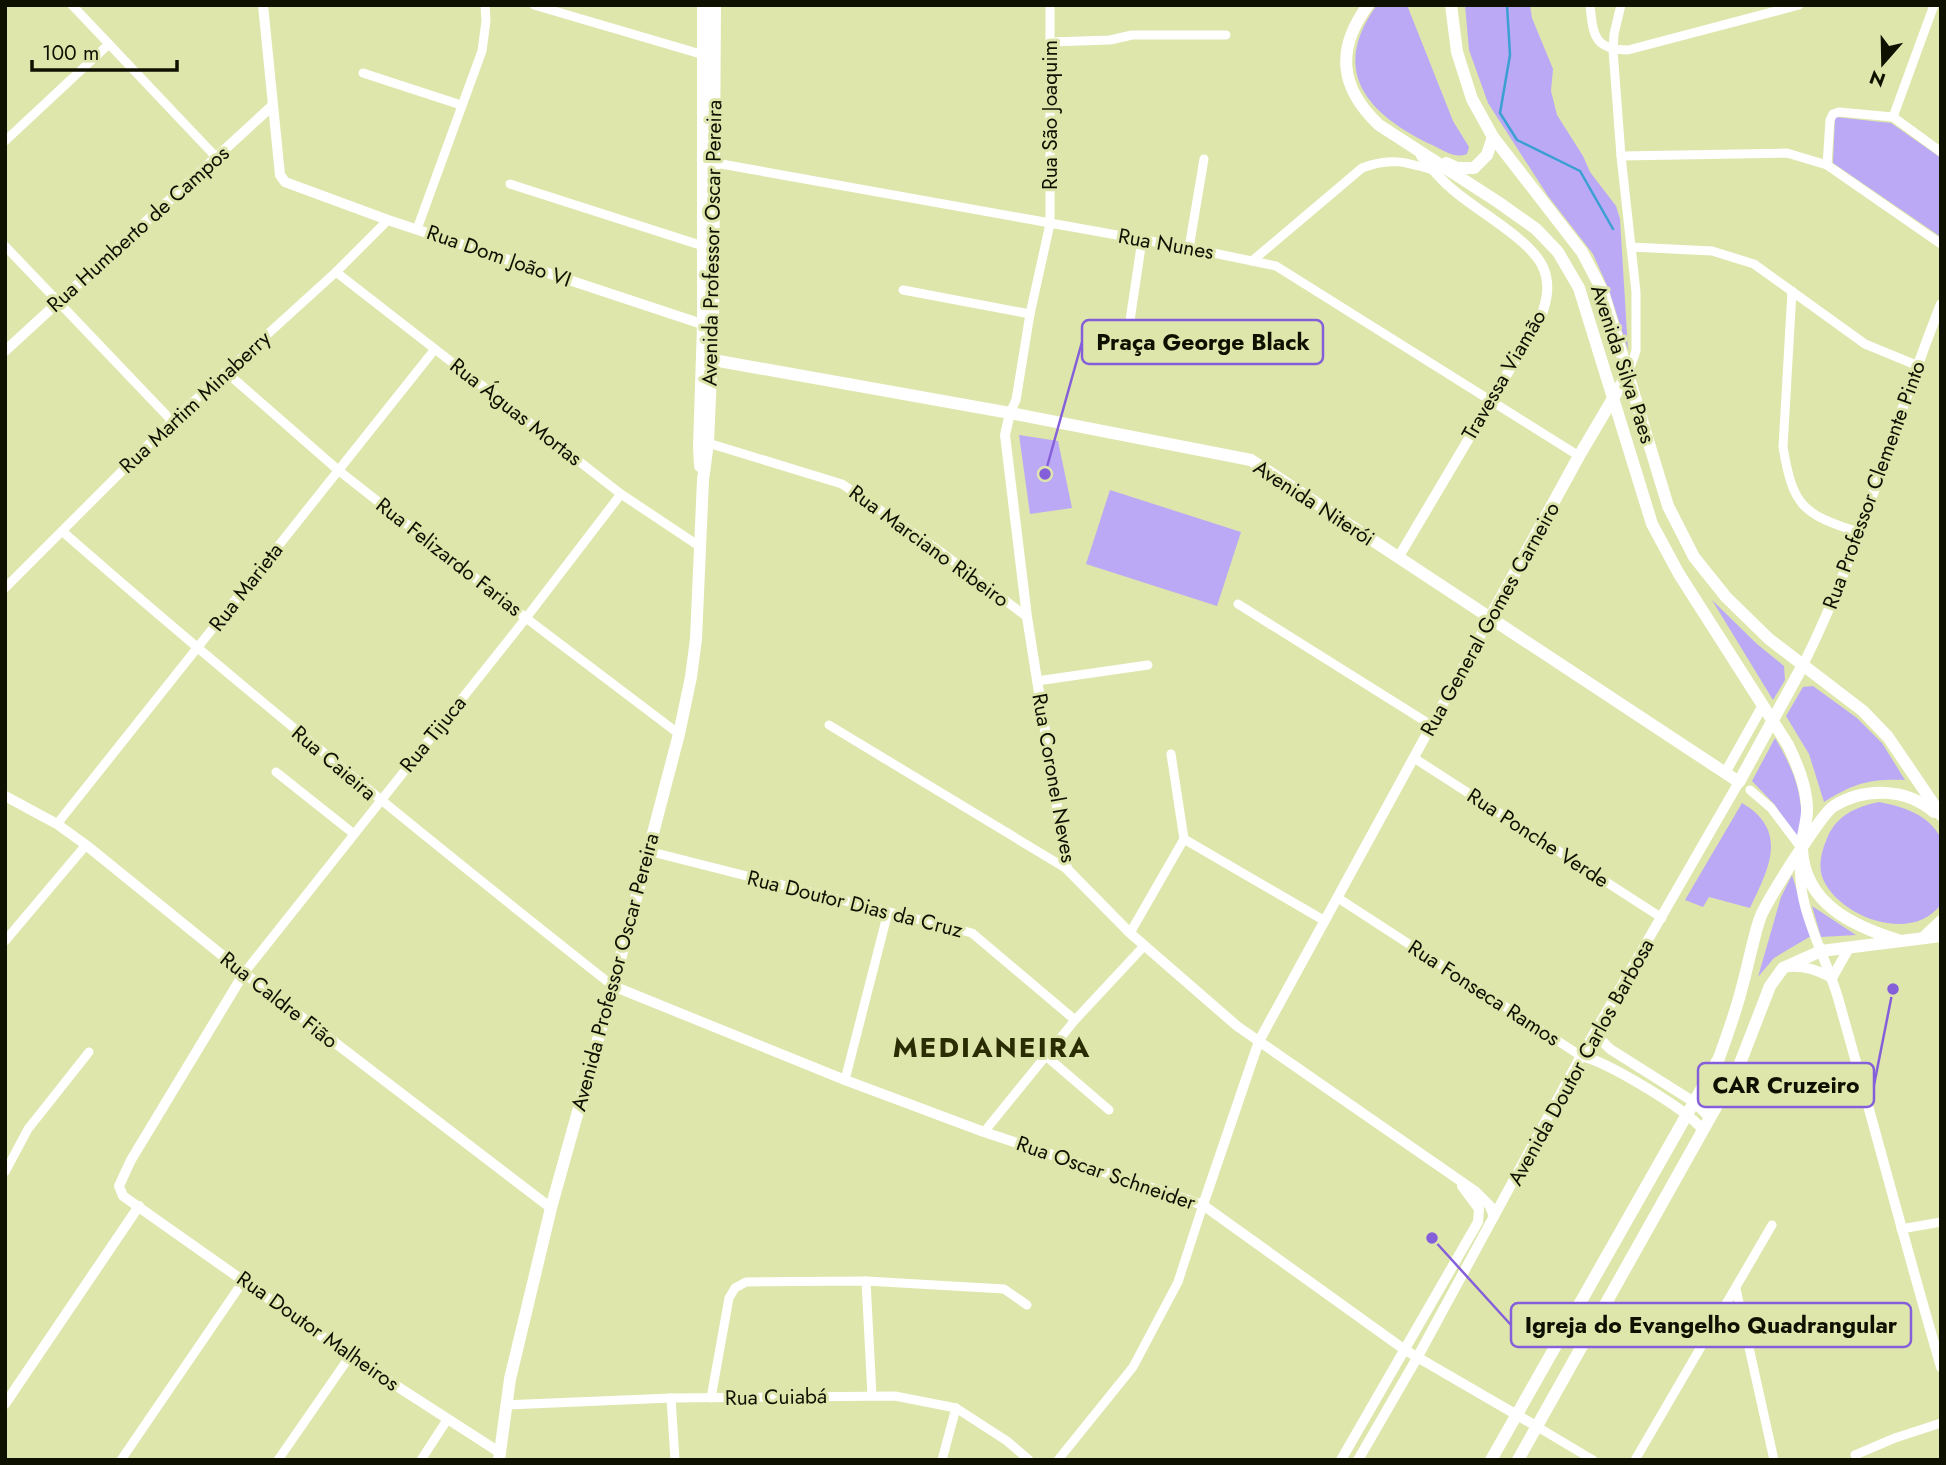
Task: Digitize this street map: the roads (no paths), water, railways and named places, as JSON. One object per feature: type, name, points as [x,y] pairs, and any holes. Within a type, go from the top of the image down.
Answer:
[{"type":"main road","name":"Avenida Professor Oscar Pereira","points":[[703,5],[709,162],[703,246],[708,326]]},
{"type":"main road","name":"Avenida Professor Oscar Pereira","points":[[499,1456],[505,1405],[551,1208],[613,986],[691,677],[696,639],[703,480],[708,443],[709,162],[715,5]]},
{"type":"main road","points":[[1368,5],[1352,33],[1346,54],[1346,75],[1353,95],[1364,111],[1379,125],[1415,149],[1457,168],[1465,169],[1481,163],[1493,137]]},
{"type":"main road","name":"Avenida Silva Paes","points":[[1451,6],[1458,52],[1472,99],[1493,137],[1581,251],[1603,292],[1668,506],[1694,556],[1726,597],[1769,639],[1863,711],[1888,737],[1941,816]]},
{"type":"main road","name":"Avenida Silva Paes","points":[[1415,149],[1536,229],[1558,252],[1579,288],[1652,524],[1679,574],[1788,745],[1800,769],[1807,807],[1802,849]]},
{"type":"main road","name":"Avenida Professor Oscar Pereira","points":[[703,480],[698,447],[707,358]]},
{"type":"main road","name":"Avenida Niterói","points":[[707,358],[1251,460],[1744,786]]},
{"type":"main road","name":"Rua General Gomes Carneiro","points":[[1490,618],[1628,373]]},
{"type":"main road","name":"Avenida Doutor Carlos Barbosa","points":[[1744,786],[1772,722],[1803,665]]},
{"type":"main road","points":[[1491,1460],[1719,1058],[1741,993],[1760,917],[1802,849],[1831,808],[1853,797],[1877,792],[1904,795],[1923,803],[1941,816]]},
{"type":"main road","points":[[1802,849],[1808,881],[1824,902],[1852,922],[1898,940]]},
{"type":"main road","points":[[1924,937],[1941,921]]},
{"type":"main road","points":[[1518,1460],[1739,1066],[1770,986],[1783,968],[1821,951],[1941,936]]},
{"type":"street","points":[[72,5],[216,158]]},
{"type":"street","points":[[264,5],[272,106]]},
{"type":"street","points":[[417,229],[482,51],[485,5]]},
{"type":"street","points":[[534,5],[704,55]]},
{"type":"street","name":"Rua São Joaquim","points":[[1050,5],[1050,224]]},
{"type":"street","points":[[1590,5],[1599,42],[1613,50],[1628,50],[1799,5]]},
{"type":"street","name":"Rua General Gomes Carneiro","points":[[1621,5],[1613,50],[1636,292],[1636,351],[1628,373]]},
{"type":"street","points":[[1893,117],[1934,5]]},
{"type":"street","points":[[1050,42],[1110,40],[1132,35],[1226,35]]},
{"type":"street","points":[[5,141],[109,44]]},
{"type":"street","points":[[363,73],[461,106]]},
{"type":"street","name":"Rua Humberto de Campos","points":[[5,351],[272,106]]},
{"type":"street","name":"Rua Dom João VI","points":[[272,106],[280,175],[285,182],[388,220],[708,326]]},
{"type":"street","points":[[1827,165],[1830,120],[1833,114],[1839,112],[1893,117],[1941,152]]},
{"type":"street","name":"Travessa Viamão","points":[[1398,558],[1541,317],[1548,292],[1541,263],[1525,245],[1450,188],[1415,149]]},
{"type":"street","points":[[1621,156],[1787,153],[1827,165],[1941,244]]},
{"type":"street","points":[[1189,248],[1204,159]]},
{"type":"street","points":[[1252,261],[1362,168],[1380,161],[1404,162],[1434,170]]},
{"type":"street","name":"Rua Nunes","points":[[709,162],[1276,266],[1579,456]]},
{"type":"street","points":[[510,184],[703,246]]},
{"type":"street","name":"Rua Martim Minaberry","points":[[5,588],[172,421],[388,220]]},
{"type":"street","name":"Rua Coronel Neves","points":[[1050,224],[1030,314],[1016,400],[1005,435],[1027,617],[1067,869],[1130,933],[1237,1027],[1475,1191],[1490,1206],[1494,1217]]},
{"type":"street","points":[[1128,334],[1142,240]]},
{"type":"street","points":[[5,246],[172,421]]},
{"type":"street","points":[[1631,247],[1712,251],[1754,264],[1865,344],[1916,365]]},
{"type":"street","name":"Rua Águas Mortas","points":[[335,272],[621,494],[699,546]]},
{"type":"street","points":[[903,290],[1030,314]]},
{"type":"street","points":[[1793,291],[1783,447],[1786,467],[1792,488],[1803,507],[1828,522],[1858,532]]},
{"type":"street","name":"Rua Professor Clemente Pinto","points":[[1803,665],[1832,606],[1916,365],[1941,304]]},
{"type":"street","name":"Rua Marieta","points":[[57,824],[435,349]]},
{"type":"street","name":"Rua Felizardo Farias","points":[[226,372],[338,470],[678,734]]},
{"type":"street","name":"Rua Marciano Ribeiro","points":[[708,443],[842,484],[941,552],[1027,617]]},
{"type":"street","name":"Rua Tijuca","points":[[244,973],[621,494]]},
{"type":"street","name":"Rua Caieira","points":[[62,531],[197,650],[380,801],[613,986]]},
{"type":"street","points":[[1238,604],[1431,725]]},
{"type":"street","name":"Rua General Gomes Carneiro","points":[[1203,1205],[1259,1041],[1490,618]]},
{"type":"street","points":[[1037,681],[1148,665]]},
{"type":"street","points":[[1725,773],[1762,708]]},
{"type":"street","points":[[829,725],[1067,869]]},
{"type":"street","points":[[1130,933],[1184,839],[1171,754]]},
{"type":"street","name":"Rua Ponche Verde","points":[[1415,758],[1662,918]]},
{"type":"street","points":[[276,772],[354,834]]},
{"type":"street","name":"Avenida Niterói","points":[[1744,786],[1771,808],[1802,849]]},
{"type":"street","name":"Avenida Doutor Carlos Barbosa","points":[[1358,1460],[1581,1056],[1744,786]]},
{"type":"street","name":"Rua Caldre Fião","points":[[5,796],[57,824],[86,845],[244,973],[551,1208]]},
{"type":"street","points":[[1184,839],[1325,921]]},
{"type":"street","points":[[5,941],[86,845]]},
{"type":"street","points":[[1802,849],[1799,870],[1805,903],[1832,978],[1941,1367]]},
{"type":"street","name":"Rua Doutor Dias da Cruz","points":[[648,850],[972,933],[1075,1020]]},
{"type":"street","name":"Rua Fonseca Ramos","points":[[1338,898],[1581,1056],[1603,1063],[1687,1114],[1702,1129]]},
{"type":"street","points":[[845,1080],[888,912]]},
{"type":"street","points":[[984,1132],[1075,1020],[1144,946]]},
{"type":"street","points":[[1832,978],[1849,948]]},
{"type":"street","points":[[1783,968],[1803,966],[1832,978]]},
{"type":"street","name":"Rua Doutor Malheiros","points":[[244,973],[131,1160],[119,1186],[122,1196],[350,1356],[499,1456]]},
{"type":"street","name":"Rua Oscar Schneider","points":[[613,986],[845,1080],[984,1132],[1203,1205],[1405,1350],[1593,1460]]},
{"type":"street","points":[[1598,1027],[1601,1040],[1610,1049],[1694,1102],[1709,1117]]},
{"type":"street","points":[[5,1172],[28,1129],[89,1052]]},
{"type":"street","points":[[1046,1056],[1109,1110]]},
{"type":"street","points":[[1341,1460],[1478,1222],[1479,1209],[1459,1180]]},
{"type":"street","points":[[1058,1460],[1133,1367],[1178,1282],[1203,1205]]},
{"type":"street","points":[[5,1404],[139,1206]]},
{"type":"street","points":[[1901,1229],[1941,1222]]},
{"type":"street","points":[[1635,1460],[1772,1226]]},
{"type":"street","points":[[121,1460],[244,1280]]},
{"type":"street","points":[[866,1281],[872,1396]]},
{"type":"street","points":[[711,1398],[729,1298],[735,1288],[747,1282],[866,1281],[1004,1289],[1027,1305]]},
{"type":"street","points":[[1736,1289],[1774,1460]]},
{"type":"street","points":[[278,1460],[350,1356]]},
{"type":"street","name":"Rua Cuiabá","points":[[505,1405],[671,1398],[895,1396],[956,1408],[1007,1441],[1029,1460]]},
{"type":"street","points":[[671,1398],[675,1460]]},
{"type":"street","points":[[942,1460],[956,1408]]},
{"type":"street","points":[[421,1460],[447,1420]]},
{"type":"street","points":[[1855,1455],[1941,1423]]},
{"type":"waterway","points":[[1507,5],[1510,55],[1500,113],[1517,140],[1580,171],[1613,229]]},
{"type":"place","name":"Praça George Black","points":[[1045,474]]},
{"type":"place","name":"CAR Cruzeiro","points":[[1893,989]]},
{"type":"place","name":"Igreja do Evangelho Quadrangular","points":[[1432,1238]]},
{"type":"district","name":"MEDIANEIRA","points":[[992,1047]]}]
